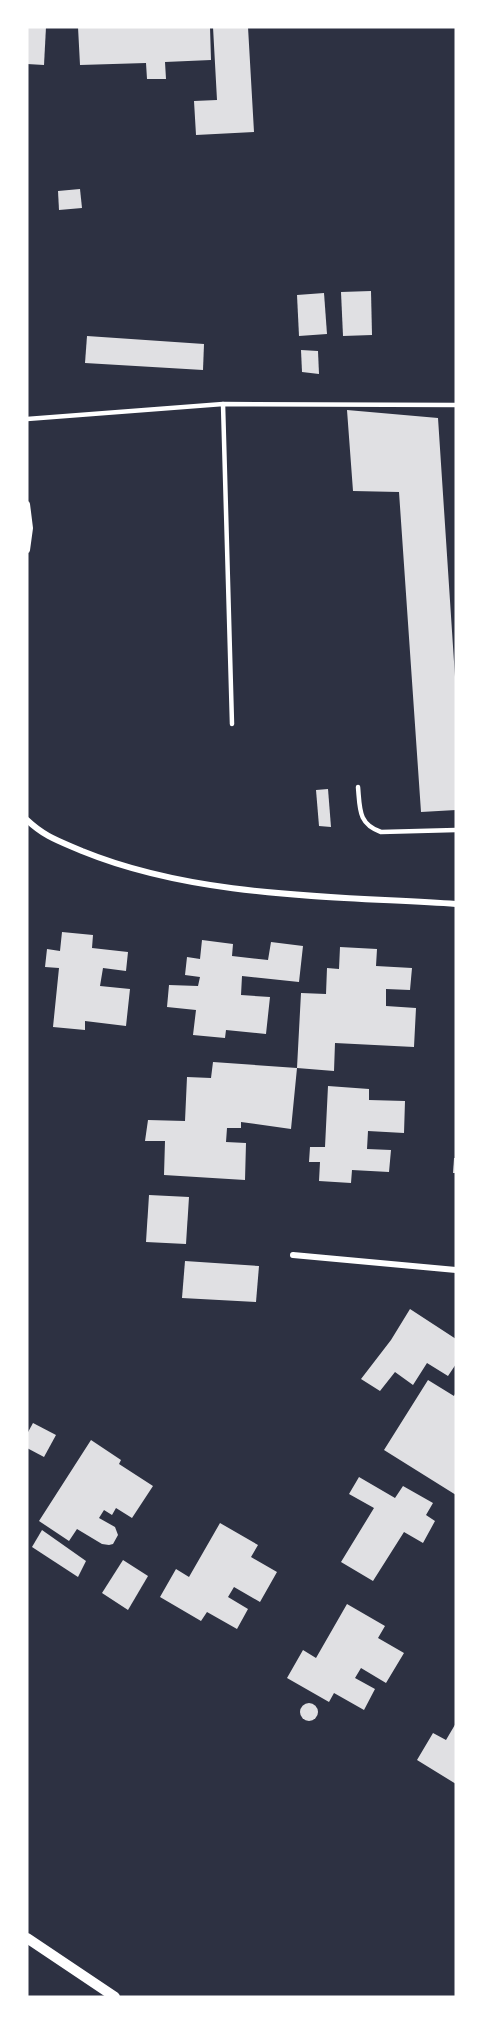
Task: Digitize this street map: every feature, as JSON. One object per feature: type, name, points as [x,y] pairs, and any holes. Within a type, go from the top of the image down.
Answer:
[{"type":"street","points":[[27,504],[30,528],[27,550]]},
{"type":"street","points":[[27,820],[42,834],[110,862],[191,881],[267,892],[456,904]]},
{"type":"street","points":[[293,1255],[456,1270]]},
{"type":"street","points":[[27,1938],[115,1997]]},
{"type":"lane","points":[[223,404],[232,724]]},
{"type":"lane","points":[[27,419],[223,404],[456,405]]},
{"type":"lane","points":[[358,788],[362,819],[374,830],[381,832],[456,830]]},
{"type":"building","points":[[27,27],[46,27],[44,65],[27,64]]},
{"type":"building","points":[[78,27],[210,27],[211,60],[165,62],[166,79],[147,79],[146,63],[80,65]]},
{"type":"building","points":[[213,27],[248,27],[254,132],[196,135],[194,101],[217,100]]},
{"type":"building","points":[[80,189],[82,208],[59,210],[58,191]]},
{"type":"building","points":[[371,291],[372,335],[343,336],[341,292]]},
{"type":"building","points":[[324,293],[327,334],[299,336],[297,295]]},
{"type":"building","points":[[87,336],[204,344],[203,370],[85,363]]},
{"type":"building","points":[[301,350],[318,351],[319,374],[302,372]]},
{"type":"building","points":[[347,410],[438,418],[456,692],[456,810],[421,812],[399,492],[353,491]]},
{"type":"building","points":[[328,789],[331,827],[319,826],[316,790]]},
{"type":"building","points":[[62,932],[93,935],[92,948],[128,952],[126,971],[103,968],[100,986],[130,989],[126,1026],[85,1021],[85,1030],[53,1027],[59,968],[45,967],[47,949],[60,951]]},
{"type":"building","points":[[202,940],[233,944],[232,956],[268,960],[271,942],[303,946],[299,982],[242,976],[241,995],[270,997],[266,1034],[226,1030],[225,1038],[193,1035],[196,1010],[167,1007],[169,985],[198,986],[200,977],[185,975],[187,957],[200,959]]},
{"type":"building","points":[[340,947],[377,949],[376,966],[412,968],[410,990],[386,989],[386,1006],[416,1008],[414,1047],[335,1043],[334,1071],[297,1068],[301,993],[326,994],[327,968],[339,969]]},
{"type":"building","points":[[213,1062],[297,1068],[291,1129],[241,1122],[241,1128],[227,1128],[226,1142],[246,1143],[245,1180],[164,1175],[165,1141],[145,1141],[148,1120],[185,1121],[187,1077],[211,1078]]},
{"type":"building","points":[[328,1086],[369,1089],[369,1100],[405,1101],[404,1133],[368,1131],[367,1149],[391,1150],[389,1172],[352,1170],[351,1183],[319,1181],[320,1162],[309,1162],[310,1147],[325,1147]]},
{"type":"building","points":[[454,1158],[456,1158],[456,1173],[453,1173]]},
{"type":"building","points":[[149,1195],[189,1197],[186,1244],[146,1242]]},
{"type":"building","points":[[185,1261],[259,1266],[256,1302],[182,1298]]},
{"type":"building","points":[[410,1309],[456,1339],[456,1364],[448,1376],[427,1363],[413,1385],[395,1372],[380,1391],[361,1379],[391,1340]]},
{"type":"building","points":[[428,1380],[454,1396],[456,1392],[456,1495],[384,1450]]},
{"type":"building","points":[[33,1423],[56,1435],[44,1457],[27,1448],[27,1434]]},
{"type":"building","points":[[91,1440],[121,1460],[119,1464],[153,1486],[132,1518],[116,1508],[112,1515],[104,1510],[99,1518],[115,1527],[118,1535],[113,1544],[109,1545],[102,1544],[77,1529],[69,1541],[39,1521]]},
{"type":"building","points":[[359,1477],[395,1498],[403,1486],[433,1503],[426,1515],[435,1521],[423,1543],[404,1532],[373,1581],[341,1562],[374,1508],[349,1494]]},
{"type":"building","points":[[220,1523],[258,1545],[251,1557],[277,1572],[260,1602],[234,1587],[228,1597],[248,1609],[237,1629],[207,1612],[201,1621],[160,1597],[176,1569],[189,1577]]},
{"type":"building","points":[[42,1530],[86,1561],[78,1577],[32,1547]]},
{"type":"building","points":[[123,1560],[148,1576],[128,1610],[102,1593]]},
{"type":"building","points":[[347,1604],[385,1626],[378,1638],[404,1653],[386,1683],[361,1668],[355,1678],[375,1689],[364,1710],[334,1693],[329,1702],[287,1678],[303,1650],[316,1658]]},
{"type":"building","points":[[309,1703],[315,1706],[318,1712],[315,1718],[309,1721],[303,1718],[300,1712],[303,1706]]},
{"type":"building","points":[[456,1723],[456,1784],[417,1760],[433,1733],[446,1740]]}]
